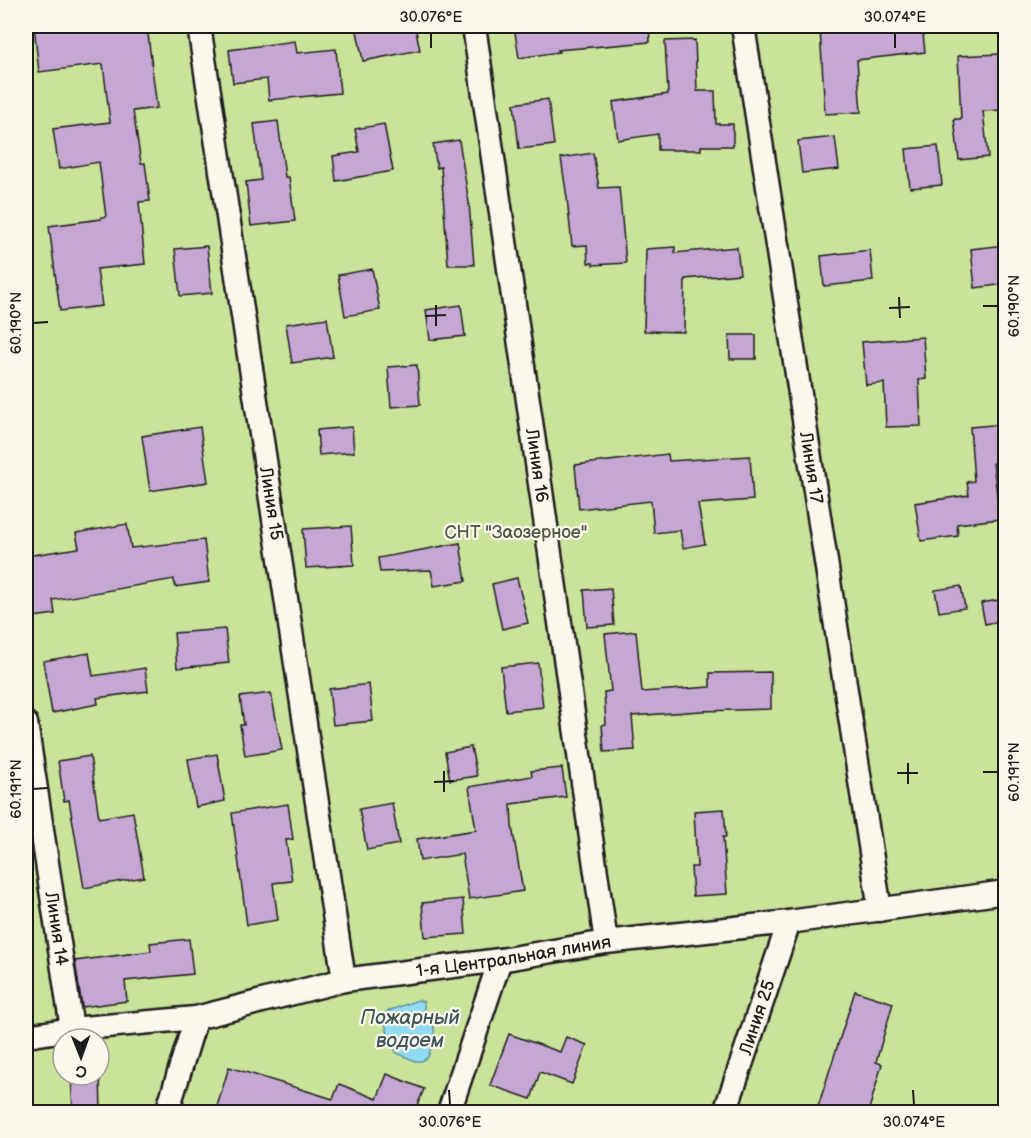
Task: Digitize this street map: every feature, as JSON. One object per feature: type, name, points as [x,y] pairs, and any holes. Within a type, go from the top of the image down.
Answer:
[{"type":"street","name":"Линия 15","points":[[200,26],[344,980]]},
{"type":"street","name":"Линия 16","points":[[474,26],[606,942]]},
{"type":"street","name":"Линия 17","points":[[743,26],[880,910]]},
{"type":"street","name":"Линия 14","points":[[26,723],[72,1027]]},
{"type":"street","name":"1-я Центральная линия","points":[[95,1027],[196,1018],[344,980],[500,960],[606,942],[789,922],[1005,892]]},
{"type":"street","name":"Линия 25","points":[[725,1113],[789,922]]},
{"type":"street","points":[[449,1113],[500,960]]},
{"type":"street","points":[[167,1113],[196,1018]]},
{"type":"street","name":"1-я Центральная линия","points":[[26,1036],[51,1032]]},
{"type":"green space","name":"СНТ \"Заозерное\"","points":[[26,26],[1005,26],[1005,1112],[26,1112]]},
{"type":"water","name":"Пожарный водоем","points":[[418,1000],[424,1002],[424,1010],[434,1027],[428,1057],[422,1061],[415,1061],[397,1053],[391,1044],[383,1017],[388,1011]]},
{"type":"building","points":[[34,26],[147,26],[157,108],[133,111],[141,163],[145,163],[150,201],[139,202],[145,264],[97,269],[102,306],[60,311],[49,226],[106,217],[99,162],[59,169],[53,129],[110,122],[103,64],[39,72]]},
{"type":"building","points":[[356,26],[415,26],[420,50],[363,61]]},
{"type":"building","points":[[514,26],[649,26],[650,42],[558,50],[559,52],[519,58]]},
{"type":"building","points":[[922,26],[925,52],[857,60],[861,112],[825,114],[820,29]]},
{"type":"building","points":[[695,40],[697,91],[715,91],[716,124],[733,124],[733,146],[701,146],[701,150],[658,150],[658,134],[618,140],[613,102],[668,94],[665,41]]},
{"type":"building","points":[[295,41],[297,53],[336,49],[340,93],[269,100],[267,79],[233,83],[229,50]]},
{"type":"building","points":[[1000,54],[1003,110],[983,111],[988,157],[959,160],[954,119],[961,119],[958,56]]},
{"type":"building","points":[[548,99],[554,145],[519,149],[514,104]]},
{"type":"building","points":[[278,121],[285,177],[289,177],[295,221],[251,226],[246,182],[261,180],[254,124]]},
{"type":"building","points":[[384,124],[393,171],[336,181],[333,156],[359,152],[355,129]]},
{"type":"building","points":[[835,137],[839,169],[802,173],[798,141]]},
{"type":"building","points":[[459,140],[469,203],[474,265],[448,265],[441,167],[437,168],[433,144]]},
{"type":"building","points":[[938,146],[942,185],[910,188],[906,149]]},
{"type":"building","points":[[593,153],[599,188],[619,187],[626,263],[593,265],[593,263],[588,263],[587,245],[572,246],[561,158]]},
{"type":"building","points":[[1005,245],[1005,284],[975,288],[971,249]]},
{"type":"building","points":[[207,246],[212,293],[180,296],[175,249]]},
{"type":"building","points":[[675,247],[675,253],[737,247],[740,274],[685,279],[684,332],[644,331],[646,249]]},
{"type":"building","points":[[870,250],[873,281],[824,286],[821,256]]},
{"type":"building","points":[[372,269],[380,310],[345,316],[338,275]]},
{"type":"building","points":[[461,305],[465,336],[430,340],[426,310]]},
{"type":"building","points":[[327,318],[333,357],[292,363],[286,324]]},
{"type":"building","points":[[729,335],[756,335],[756,359],[730,359]]},
{"type":"building","points":[[923,337],[926,379],[919,380],[921,426],[886,427],[884,383],[866,385],[862,342]]},
{"type":"building","points":[[417,365],[420,405],[391,407],[388,367]]},
{"type":"building","points":[[1005,424],[1005,462],[993,463],[1000,519],[957,524],[958,536],[921,541],[915,503],[969,495],[967,482],[974,481],[970,427]]},
{"type":"building","points":[[200,427],[208,482],[150,491],[142,436]]},
{"type":"building","points":[[352,427],[354,452],[319,455],[317,430]]},
{"type":"building","points":[[668,454],[669,461],[750,456],[753,500],[698,504],[705,544],[683,548],[680,530],[654,533],[651,501],[579,509],[575,465]]},
{"type":"building","points":[[127,524],[131,548],[204,540],[209,582],[175,587],[174,579],[53,600],[55,614],[26,618],[26,556],[79,548],[76,533]]},
{"type":"building","points":[[351,526],[354,565],[306,568],[303,529]]},
{"type":"building","points":[[460,543],[466,581],[434,586],[431,570],[380,572],[378,558]]},
{"type":"building","points":[[517,578],[528,623],[502,629],[492,584]]},
{"type":"building","points":[[961,586],[965,608],[939,612],[935,590]]},
{"type":"building","points":[[611,588],[614,625],[587,627],[584,590]]},
{"type":"building","points":[[1005,599],[1005,620],[985,624],[981,603]]},
{"type":"building","points":[[225,629],[229,663],[177,668],[174,633]]},
{"type":"building","points":[[636,631],[642,692],[710,687],[710,673],[771,672],[771,709],[632,716],[635,750],[604,752],[602,725],[606,724],[604,692],[611,691],[605,634]]},
{"type":"building","points":[[89,653],[93,676],[145,668],[148,691],[97,698],[98,704],[52,713],[43,661]]},
{"type":"building","points":[[538,663],[543,707],[506,711],[501,667]]},
{"type":"building","points":[[369,684],[373,721],[333,725],[329,689]]},
{"type":"building","points":[[271,693],[282,750],[245,756],[240,725],[244,725],[240,697]]},
{"type":"building","points":[[471,747],[477,776],[450,780],[445,752]]},
{"type":"building","points":[[217,754],[225,801],[196,807],[188,759]]},
{"type":"building","points":[[90,756],[99,818],[133,812],[144,877],[84,888],[69,800],[64,801],[58,761]]},
{"type":"building","points":[[562,768],[566,797],[511,804],[512,826],[523,891],[469,899],[462,854],[420,861],[417,839],[476,830],[469,787],[532,776],[531,771]]},
{"type":"building","points":[[392,803],[399,844],[367,850],[359,809]]},
{"type":"building","points":[[288,804],[293,839],[286,840],[292,881],[273,883],[278,920],[247,925],[232,813]]},
{"type":"building","points":[[724,809],[726,837],[723,837],[727,894],[693,896],[691,867],[697,867],[694,811]]},
{"type":"building","points":[[463,899],[466,934],[425,937],[422,903]]},
{"type":"building","points":[[189,939],[193,974],[125,981],[127,1001],[82,1007],[75,961],[151,951],[150,943]]},
{"type":"building","points":[[855,991],[893,1003],[876,1062],[882,1064],[868,1113],[816,1113]]},
{"type":"building","points":[[509,1034],[560,1052],[566,1037],[587,1045],[572,1084],[540,1072],[531,1099],[490,1085]]},
{"type":"building","points":[[229,1067],[333,1099],[339,1084],[377,1099],[387,1074],[424,1089],[414,1113],[215,1113]]},
{"type":"building","points":[[72,1087],[100,1087],[101,1111],[73,1112]]}]
